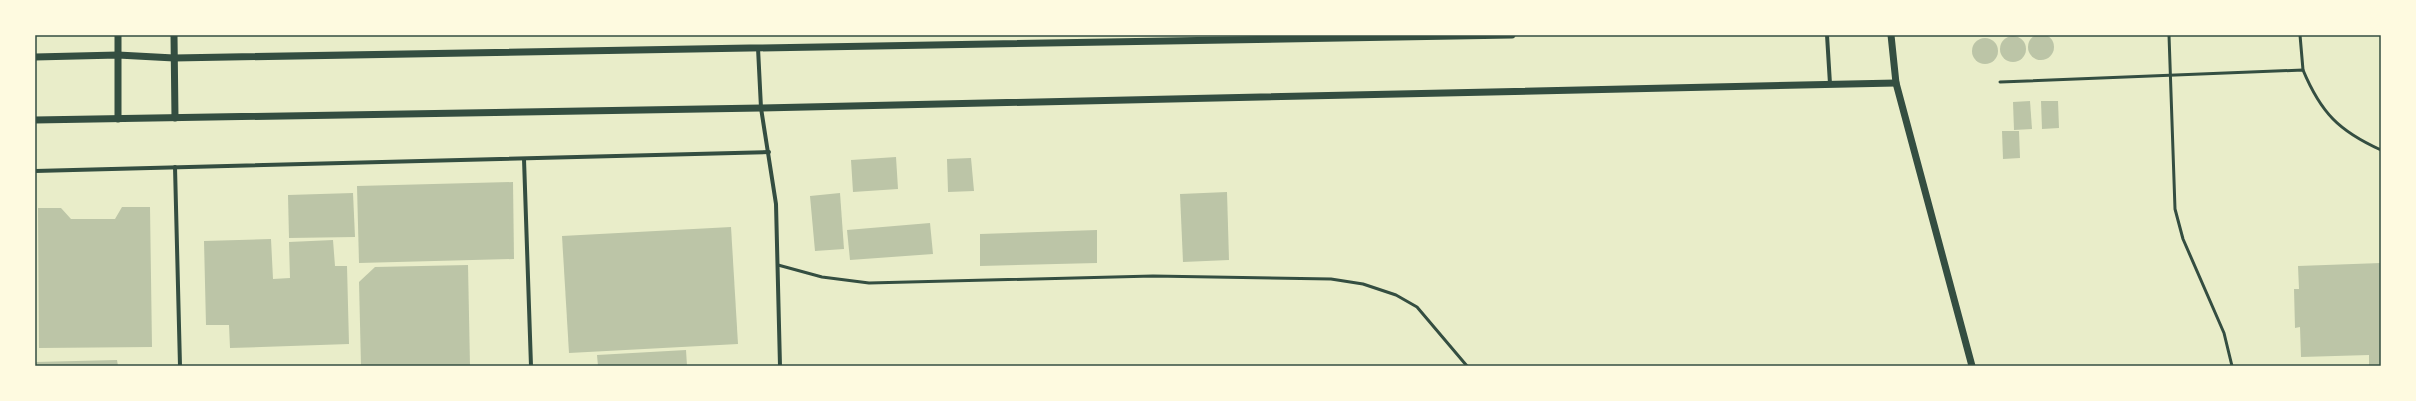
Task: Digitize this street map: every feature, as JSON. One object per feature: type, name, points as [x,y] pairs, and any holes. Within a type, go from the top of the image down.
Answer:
[{"type":"street","points":[[118,35],[118,119]]},
{"type":"street","points":[[174,35],[175,118]]},
{"type":"street","points":[[35,56],[118,55],[174,58],[758,46],[951,46],[1512,35]]},
{"type":"street","points":[[1827,35],[1830,84]]},
{"type":"street","points":[[1891,35],[1896,83],[1972,366]]},
{"type":"street","points":[[758,46],[761,108],[776,204],[780,366]]},
{"type":"street","points":[[35,120],[761,108],[1896,83]]},
{"type":"street","points":[[35,171],[769,152]]},
{"type":"street","points":[[524,159],[531,366]]},
{"type":"street","points":[[175,167],[180,366]]},
{"type":"lane","points":[[2169,35],[2175,209],[2183,239],[2224,333],[2232,366]]},
{"type":"lane","points":[[2300,35],[2303,70],[2314,95],[2332,118],[2355,139],[2381,150]]},
{"type":"lane","points":[[2000,82],[2303,70]]},
{"type":"lane","points":[[778,265],[822,276],[869,283],[1153,276],[1331,279],[1363,284],[1396,295],[1417,307],[1467,366]]},
{"type":"building","points":[[2041,34],[2050,38],[2054,47],[2050,56],[2041,60],[2032,56],[2028,47],[2032,38]]},
{"type":"building","points":[[2013,36],[2022,40],[2026,49],[2022,58],[2013,62],[2004,58],[2000,49],[2004,40]]},
{"type":"building","points":[[1985,38],[1994,42],[1998,51],[1994,60],[1985,64],[1976,60],[1972,51],[1976,42]]},
{"type":"building","points":[[2030,101],[2032,129],[2014,130],[2013,102]]},
{"type":"building","points":[[2041,101],[2058,101],[2059,128],[2042,129]]},
{"type":"building","points":[[2002,131],[2019,131],[2020,158],[2003,159]]},
{"type":"building","points":[[896,157],[898,189],[853,192],[851,160]]},
{"type":"building","points":[[971,158],[974,191],[948,192],[947,159]]},
{"type":"building","points":[[513,182],[514,259],[359,263],[357,186]]},
{"type":"building","points":[[1227,192],[1229,260],[1183,262],[1180,194]]},
{"type":"building","points":[[353,193],[355,237],[289,238],[288,195]]},
{"type":"building","points":[[840,193],[844,249],[815,251],[810,196]]},
{"type":"building","points":[[122,207],[150,207],[152,347],[39,348],[38,208],[61,208],[71,219],[115,219]]},
{"type":"building","points":[[930,223],[933,254],[850,260],[847,230]]},
{"type":"building","points":[[731,227],[738,344],[569,353],[562,236]]},
{"type":"building","points":[[1097,230],[1097,263],[980,266],[980,234]]},
{"type":"building","points":[[271,239],[273,279],[290,278],[289,242],[333,240],[335,266],[347,266],[349,344],[230,348],[229,325],[206,325],[204,241]]},
{"type":"building","points":[[2381,263],[2381,366],[2369,366],[2369,355],[2301,357],[2300,327],[2295,328],[2294,289],[2299,289],[2298,266]]},
{"type":"building","points":[[468,265],[470,366],[361,366],[359,282],[375,267]]},
{"type":"building","points":[[686,350],[687,366],[598,366],[597,355]]},
{"type":"building","points":[[117,360],[118,366],[35,366],[35,362]]}]
